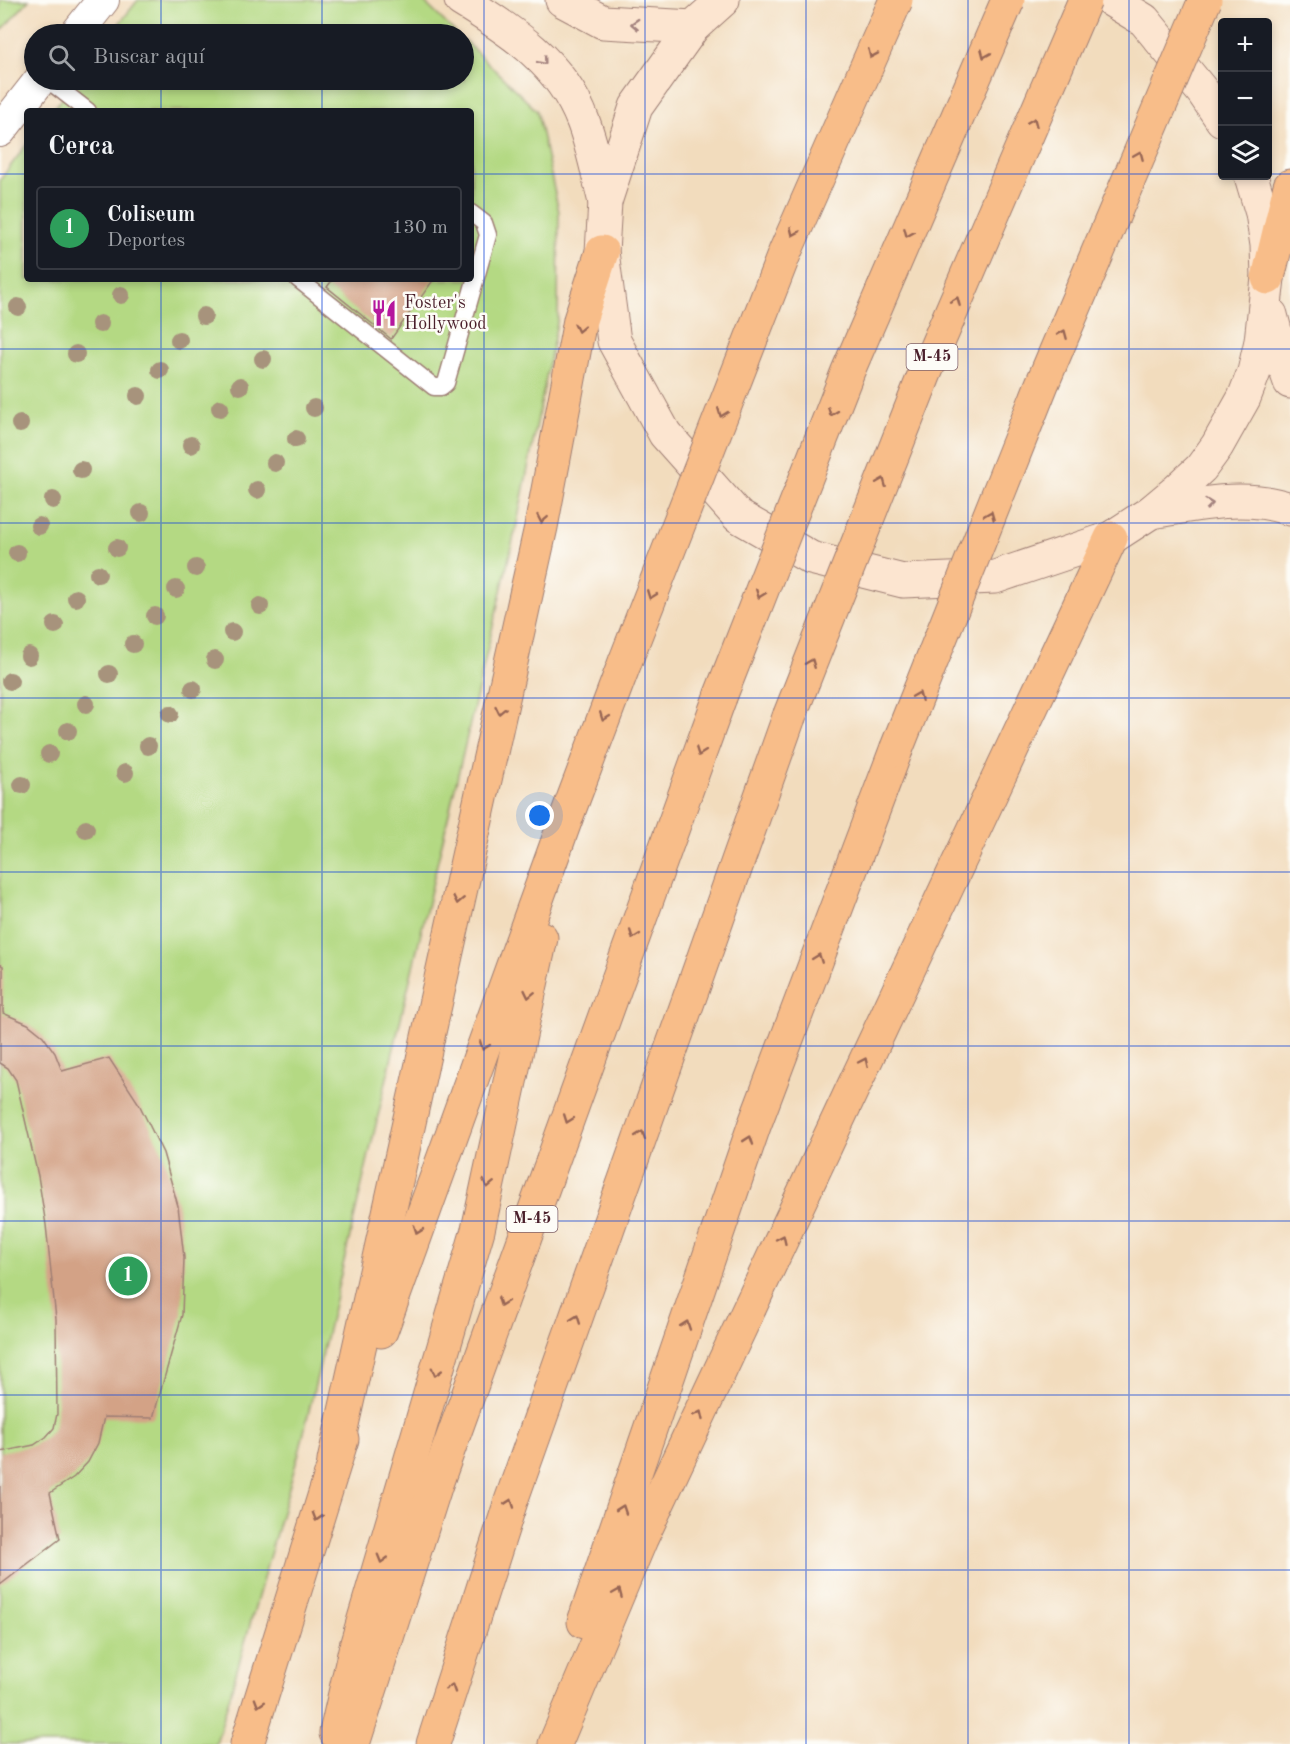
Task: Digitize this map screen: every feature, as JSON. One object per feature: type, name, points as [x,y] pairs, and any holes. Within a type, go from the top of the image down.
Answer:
[{"type":"highway","points":[[247,1744],[334,1461],[567,813],[785,252],[896,0]]},
{"type":"highway","name":"M-45","points":[[353,1744],[436,1484],[720,697],[848,371],[1008,0]]},
{"type":"highway","name":"M-45","points":[[433,1744],[511,1501],[789,717],[925,373],[1085,0]]},
{"type":"highway","points":[[545,1744],[613,1536],[750,1137],[896,750],[1042,384],[1205,0]]},
{"type":"highway","points":[[1268,289],[1290,186]]},
{"type":"highway","points":[[334,1461],[541,526],[580,320],[602,252]]},
{"type":"highway","points":[[555,1744],[641,1539],[1111,538]]},
{"type":"highway","points":[[333,1744],[355,1650],[478,1230],[567,813]]},
{"type":"main road","points":[[461,0],[499,23],[534,49],[568,89],[583,122],[605,202]]},
{"type":"main road","points":[[562,0],[603,22],[693,27]]},
{"type":"main road","points":[[723,0],[693,27],[636,107],[605,202],[602,252],[614,340],[664,434],[738,516],[811,558],[903,581],[995,577],[1111,538],[1151,512],[1201,468],[1231,424],[1254,372],[1268,289]]},
{"type":"main road","points":[[1111,0],[1144,20],[1203,92],[1218,114]]},
{"type":"main road","points":[[1252,180],[1262,213],[1267,245],[1268,289],[1282,362],[1290,382]]},
{"type":"main road","points":[[1151,512],[1238,501],[1270,502],[1290,508]]},
{"type":"street","points":[[84,24],[103,0]]},
{"type":"street","points":[[0,131],[32,90]]},
{"type":"lane","points":[[61,90],[84,108]]},
{"type":"lane","points":[[474,215],[484,222],[488,229],[488,235],[477,245]]},
{"type":"lane","points":[[316,284],[434,387],[441,387],[446,383],[469,282]]},
{"type":"green space","points":[[0,0],[29,0],[0,32]]},
{"type":"green space","points":[[138,0],[422,0],[447,24],[119,24]]},
{"type":"green space","points":[[474,50],[537,111],[559,212],[558,318],[517,523],[300,1449],[216,1744],[0,1744],[0,180],[24,148],[24,282],[474,282],[474,108],[54,108],[69,90],[474,90]]},
{"type":"building","name":"Foster's Hollywood","points":[[331,282],[432,282],[391,339],[327,287]]},
{"type":"building","points":[[0,964],[3,966],[3,1013],[28,1024],[43,1036],[55,1053],[62,1071],[109,1058],[139,1104],[163,1153],[178,1206],[184,1258],[182,1315],[153,1418],[104,1417],[98,1443],[88,1462],[74,1477],[50,1493],[60,1539],[0,1585],[0,1452],[34,1445],[46,1437],[54,1428],[57,1414],[56,1319],[46,1225],[38,1176],[16,1080],[8,1068],[0,1063]]},
{"type":"place","name":"Foster's Hollywood","points":[[384,313]]},
{"type":"place","name":"Coliseum","points":[[128,1276]]}]
